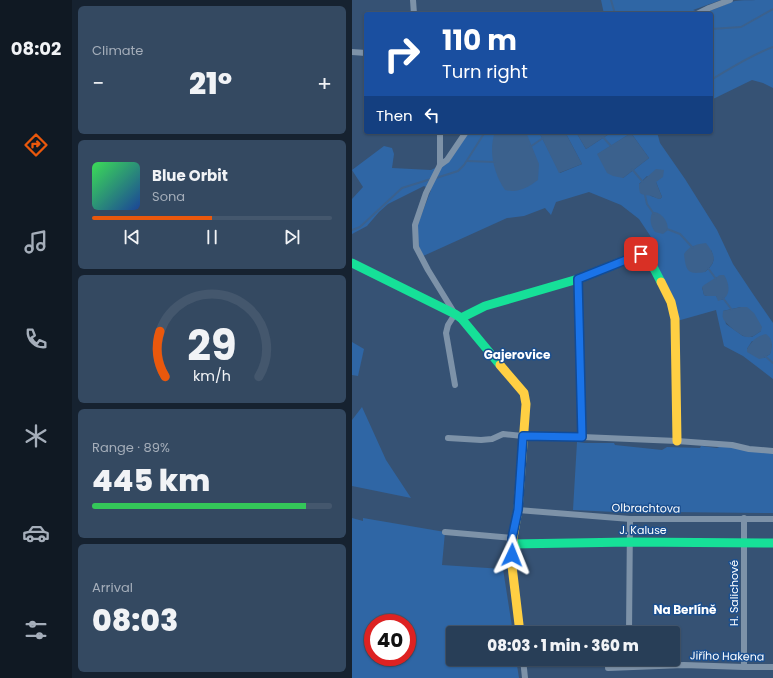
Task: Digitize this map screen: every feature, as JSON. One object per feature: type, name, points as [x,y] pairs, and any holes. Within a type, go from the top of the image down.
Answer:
[{"type":"street","points":[[413,0],[414,12]]},
{"type":"street","points":[[701,12],[730,0]]},
{"type":"street","points":[[352,52],[364,53]]},
{"type":"street","points":[[440,134],[440,165],[426,193],[415,225],[416,247],[428,270],[458,316],[524,393],[526,404],[518,510],[512,541],[512,566],[519,626]]},
{"type":"street","points":[[440,165],[447,160],[465,134]]},
{"type":"street","points":[[455,385],[446,333],[448,325],[458,316],[485,306],[578,279],[641,254],[648,257],[658,276],[671,302],[675,319],[677,441]]},
{"type":"street","points":[[352,263],[458,316]]},
{"type":"street","points":[[578,279],[582,437]]},
{"type":"street","points":[[448,438],[481,440],[492,439],[503,434],[523,436],[582,437],[732,445],[749,449],[773,451]]},
{"type":"street","name":"Olbrachtova","points":[[518,510],[630,519],[773,519]]},
{"type":"street","name":"H. Salichové","points":[[744,518],[744,667]]},
{"type":"street","points":[[629,626],[630,519]]},
{"type":"street","points":[[445,532],[512,541]]},
{"type":"street","name":"J. Kaluse","points":[[512,541],[773,543]]},
{"type":"street","name":"Jiřího Hakena","points":[[608,668],[684,665],[744,667],[773,666]]},
{"type":"street","points":[[524,666],[525,678]]},
{"type":"shaded area","points":[[601,0],[721,0],[693,10],[698,12],[604,12]]},
{"type":"shaded area","points":[[773,0],[773,88],[752,80],[713,99],[713,12],[703,12],[735,1]]},
{"type":"shaded area","points":[[463,134],[540,134],[560,173],[582,164],[566,134],[577,134],[586,149],[609,134],[629,134],[598,154],[623,178],[649,158],[632,134],[658,134],[660,143],[717,230],[733,264],[773,323],[773,379],[743,356],[724,346],[716,310],[677,321],[669,292],[646,250],[657,246],[639,219],[621,205],[589,192],[556,202],[551,215],[545,208],[524,216],[507,218],[421,257],[416,229],[431,190],[424,186],[388,204],[367,226],[352,234],[352,199],[363,187],[352,170],[384,146],[392,148],[394,154],[392,168],[431,170],[441,165]],"holes":[[[647,176],[656,182],[662,197],[660,199],[651,196],[639,184]],[[711,250],[713,254],[713,262],[705,272]],[[702,287],[724,299],[719,300],[716,296],[704,295]],[[741,307],[761,331],[752,337],[743,336],[726,324],[723,311]],[[752,341],[772,344],[770,354],[764,358],[747,349]]]},
{"type":"shaded area","points":[[494,134],[527,134],[539,164],[538,180],[523,189],[515,191],[505,190],[495,170],[493,162]]},
{"type":"shaded area","points":[[540,134],[566,134],[582,164],[559,173]]},
{"type":"shaded area","points":[[577,134],[609,134],[586,149]]},
{"type":"shaded area","points":[[632,134],[649,158],[623,178],[607,173],[597,154]]},
{"type":"shaded area","points":[[656,169],[664,170],[663,177],[656,182],[662,197],[660,199],[641,194],[639,188],[639,184]]},
{"type":"shaded area","points":[[655,212],[663,216],[667,224],[668,230],[663,234],[655,232],[652,225],[651,216],[652,213]]},
{"type":"shaded area","points":[[706,243],[712,251],[714,258],[712,265],[705,272],[691,272],[687,268],[684,254],[688,249],[694,246]]},
{"type":"shaded area","points":[[720,275],[724,275],[728,282],[728,294],[726,297],[718,301],[716,296],[704,295],[702,287]]},
{"type":"shaded area","points":[[747,307],[754,313],[762,327],[761,331],[753,336],[747,337],[741,335],[723,318],[723,311]]},
{"type":"shaded area","points":[[766,334],[772,343],[770,354],[759,359],[747,352],[747,349],[755,339]]},
{"type":"shaded area","points":[[352,342],[364,349],[358,376],[352,375]]},
{"type":"shaded area","points":[[362,407],[386,460],[411,498],[352,486],[352,420]]},
{"type":"shaded area","points":[[577,442],[614,443],[615,445],[662,450],[667,447],[700,448],[701,446],[717,448],[721,446],[773,453],[773,513],[616,512],[573,510]]},
{"type":"shaded area","points":[[352,518],[363,521],[363,518],[445,532],[442,565],[503,569],[512,626],[446,626],[446,666],[517,666],[519,678],[352,678]]},
{"type":"waterway","points":[[611,0],[614,12]]},
{"type":"waterway","points":[[713,29],[741,27],[773,9]]},
{"type":"waterway","points":[[713,79],[749,58],[773,47]]},
{"type":"waterway","points":[[436,178],[458,171],[464,165],[484,134]]},
{"type":"waterway","points":[[602,136],[611,146]]},
{"type":"waterway","points":[[530,147],[543,138]]},
{"type":"waterway","points":[[467,161],[495,162]]},
{"type":"waterway","points":[[632,169],[643,182]]},
{"type":"waterway","points":[[352,230],[360,227],[402,188],[431,179]]},
{"type":"waterway","points":[[645,195],[647,204],[654,214]]},
{"type":"waterway","points":[[667,229],[680,234],[693,248]]},
{"type":"waterway","points":[[708,268],[716,279]]},
{"type":"waterway","points":[[723,298],[732,310]]},
{"type":"waterway","points":[[765,356],[773,363]]},
{"type":"traffic: fast","points":[[461,318],[485,306],[578,279],[641,254],[648,257],[661,282]]},
{"type":"traffic: fast","points":[[352,263],[461,318],[500,365]]},
{"type":"traffic: fast","points":[[512,544],[630,542],[773,543]]},
{"type":"traffic: slow","points":[[661,282],[671,302],[675,319],[677,441]]},
{"type":"traffic: slow","points":[[500,365],[524,393],[526,404],[518,510],[513,538],[512,566],[519,626]]},
{"type":"district","name":"Gajerovice","points":[[517,354]]},
{"type":"district","name":"Na Berlíně","points":[[685,609]]},
{"type":"route","points":[[512,555],[512,538],[518,510],[523,436],[582,437],[578,279],[641,254]]}]
